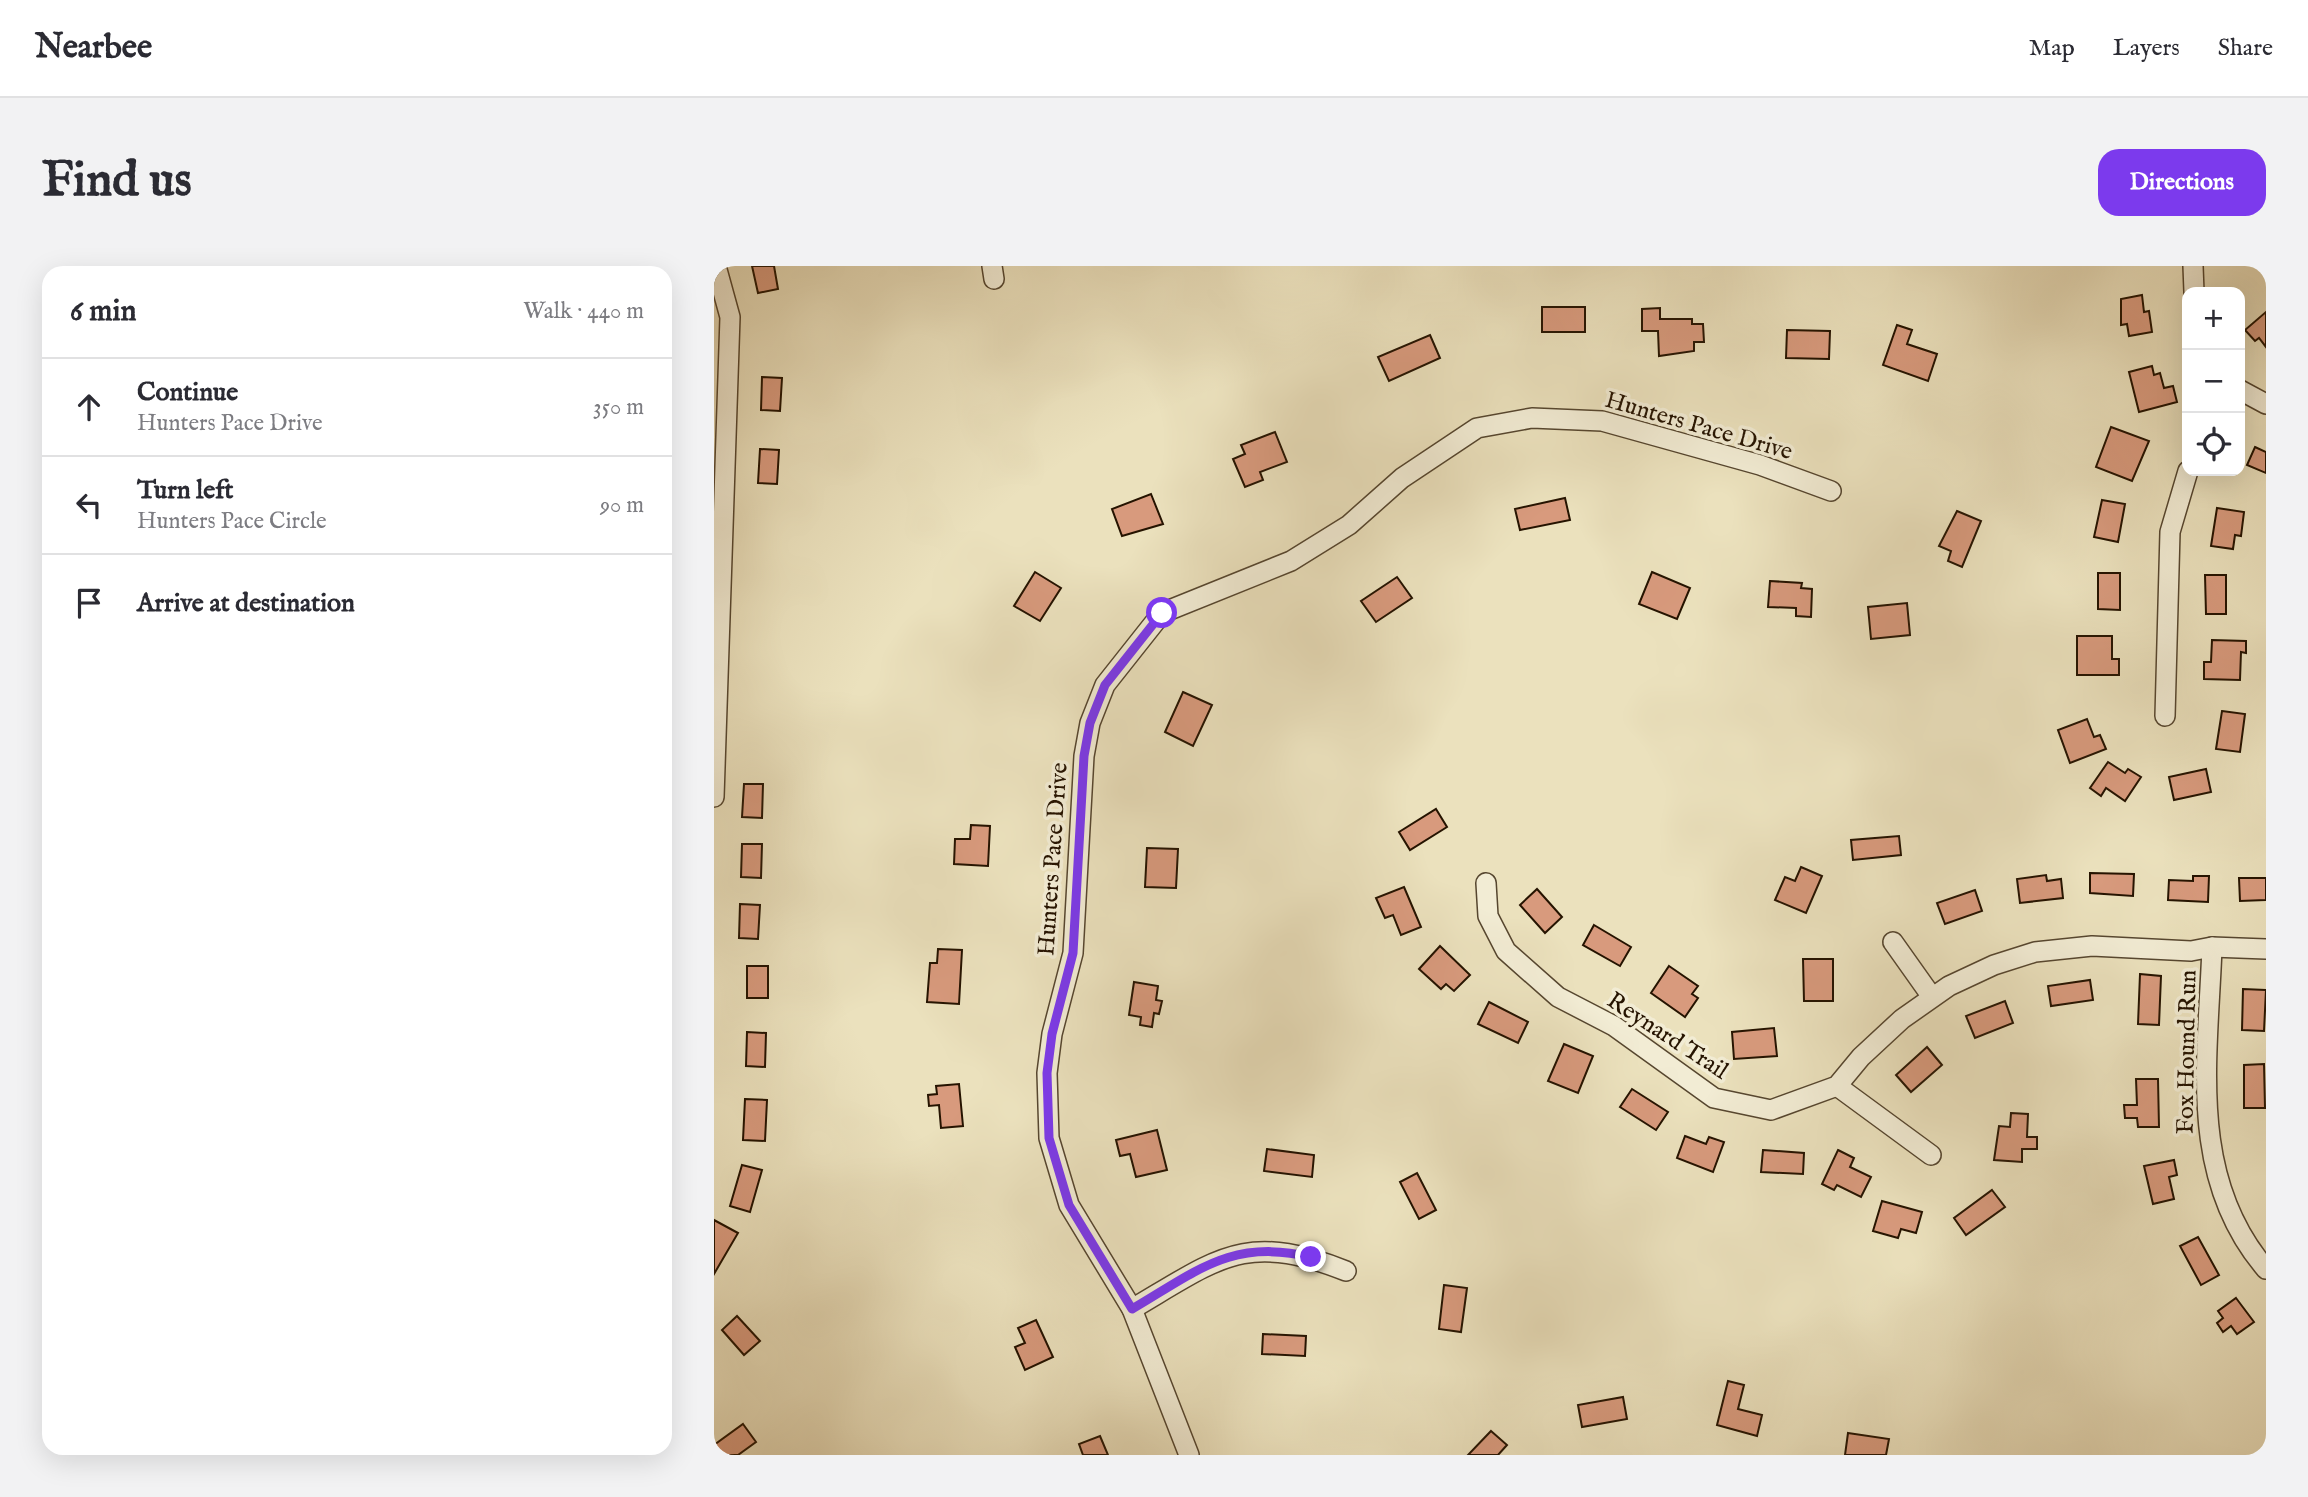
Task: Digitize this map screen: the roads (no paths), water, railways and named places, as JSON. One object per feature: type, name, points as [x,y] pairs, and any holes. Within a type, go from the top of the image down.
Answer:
[{"type":"street","points":[[714,797],[730,317],[716,266]]},
{"type":"street","points":[[2193,266],[2194,287]]},
{"type":"street","points":[[2245,395],[2266,404]]},
{"type":"street","name":"Hunters Pace Drive","points":[[1189,1455],[1132,1309],[1069,1205],[1049,1138],[1047,1073],[1052,1034],[1073,953],[1084,756],[1090,723],[1105,685],[1162,613],[1291,561],[1349,525],[1411,471],[1477,428],[1532,418],[1602,421],[1760,464],[1831,491]]},
{"type":"street","points":[[2165,716],[2170,532],[2187,476]]},
{"type":"street","name":"Reynard Trail","points":[[1486,883],[1488,916],[1506,951],[1558,997],[1614,1026],[1714,1098],[1771,1110],[1837,1086]]},
{"type":"street","points":[[1893,942],[1932,997]]},
{"type":"street","points":[[1931,1155],[1837,1086],[1861,1057],[1932,997],[1994,965],[2035,952],[2092,946],[2191,951],[2212,947],[2266,949]]},
{"type":"street","name":"Fox Hound Run","points":[[2212,947],[2206,1100],[2208,1143],[2226,1205],[2246,1242],[2266,1269]]},
{"type":"street","points":[[1132,1309],[1194,1272],[1236,1253],[1282,1250],[1346,1270]]}]
